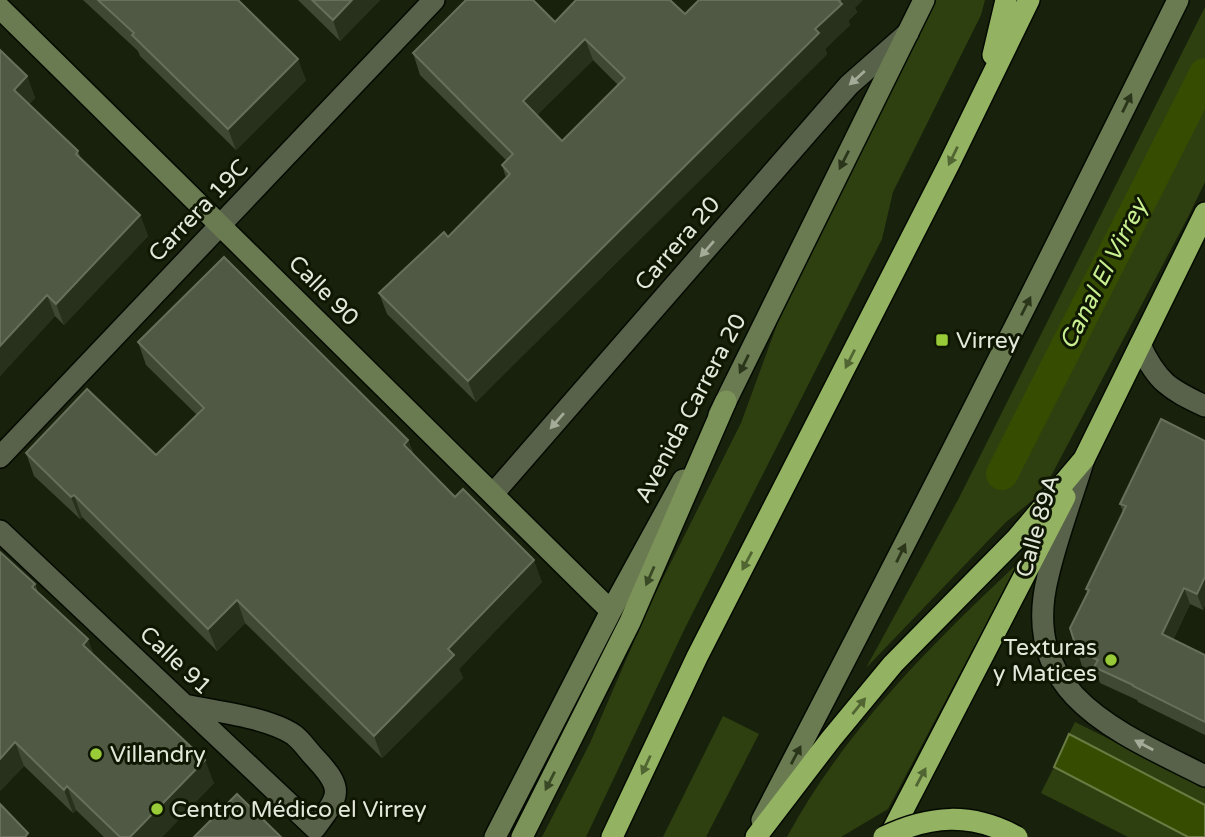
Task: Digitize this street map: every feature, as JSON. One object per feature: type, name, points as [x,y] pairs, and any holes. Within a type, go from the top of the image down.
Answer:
[{"type":"highway","points":[[983,94],[1006,0]]},
{"type":"highway","points":[[612,837],[696,657],[830,399],[1029,0]]},
{"type":"highway","points":[[886,837],[1084,459],[1205,213]]},
{"type":"highway","points":[[755,837],[893,664],[1017,538],[1084,459]]},
{"type":"highway","points":[[886,837],[910,825],[940,819],[972,820],[1002,829],[1017,837]]},
{"type":"main road","name":"Avenida Carrera 20","points":[[495,837],[611,611],[726,401],[924,0]]},
{"type":"main road","points":[[755,837],[897,562],[1178,0]]},
{"type":"main road","name":"Calle 90","points":[[0,8],[611,611]]},
{"type":"main road","points":[[522,837],[630,622],[726,401]]},
{"type":"street","name":"Carrera 19C","points":[[0,457],[434,0]]},
{"type":"street","name":"Carrera 20","points":[[492,494],[849,85],[908,33]]},
{"type":"street","points":[[1140,345],[1161,381],[1205,406]]},
{"type":"street","name":"Calle 89A","points":[[1084,459],[1047,578],[1043,626],[1050,662],[1059,678],[1082,704],[1139,743],[1205,776]]},
{"type":"street","name":"Calle 91","points":[[0,531],[184,705],[315,828],[333,804],[336,791],[333,777],[294,736],[272,724],[184,705]]},
{"type":"shaded area","points":[[933,0],[985,0],[981,15],[893,192],[882,239],[685,628],[586,837],[542,837],[590,743],[652,600],[741,423],[782,311]]},
{"type":"shaded area","points":[[1205,7],[1205,182],[1187,219],[1051,476],[1034,499],[1006,522],[866,668],[959,498]]},
{"type":"shaded area","points":[[1019,562],[888,809],[841,837],[787,837],[835,761],[863,725],[922,657]]},
{"type":"shaded area","points":[[723,716],[759,734],[706,837],[663,837]]},
{"type":"shaded area","points":[[1075,722],[1205,787],[1205,805],[1069,734]]},
{"type":"shaded area","points":[[1069,734],[1205,805],[1205,837],[1188,837],[1054,767]]},
{"type":"shaded area","points":[[1054,767],[1188,837],[1128,837],[1041,793]]},
{"type":"building","points":[[98,0],[238,0],[298,59],[228,129]]},
{"type":"building","points":[[312,0],[352,0],[333,20]]},
{"type":"building","points":[[466,0],[533,0],[555,22],[576,0],[670,0],[685,14],[699,0],[840,0],[842,4],[815,29],[819,33],[468,381],[379,293],[444,232],[448,237],[510,174],[502,165],[513,154],[413,53]],"holes":[[[585,39],[625,78],[562,141],[523,101]]]},
{"type":"building","points":[[0,50],[27,76],[14,90],[140,215],[56,304],[47,295],[0,346]]},
{"type":"building","points":[[224,257],[408,440],[404,445],[455,497],[463,489],[534,560],[448,649],[454,655],[374,736],[237,600],[208,629],[74,495],[71,497],[26,453],[87,389],[156,455],[204,408],[138,342]]},
{"type":"building","points":[[1161,419],[1205,441],[1205,577],[1197,594],[1184,588],[1162,634],[1205,655],[1205,722],[1094,667],[1098,660],[1077,650],[1070,628],[1126,506],[1120,504]]},
{"type":"building","points":[[0,552],[35,584],[32,587],[88,639],[83,645],[205,760],[130,837],[120,837],[67,786],[64,790],[15,742],[0,759]]},
{"type":"building","points":[[237,794],[281,837],[194,837]]},
{"type":"building","points":[[0,804],[28,833],[25,837],[0,837]]},
{"type":"waterway","name":"Canal El Virrey","points":[[1002,474],[1205,74]]},
{"type":"place","name":"Virrey","points":[[942,340]]},
{"type":"place","name":"Texturas y Matices","points":[[1111,660]]},
{"type":"place","name":"Villandry","points":[[96,754]]},
{"type":"place","name":"Centro Médico el Virrey","points":[[157,809]]}]
